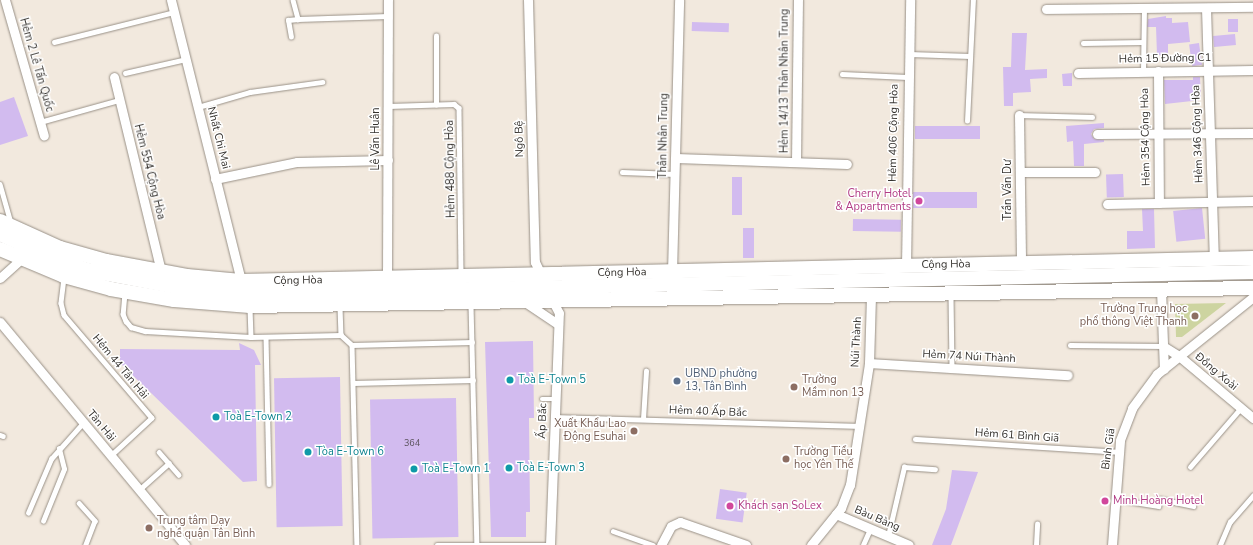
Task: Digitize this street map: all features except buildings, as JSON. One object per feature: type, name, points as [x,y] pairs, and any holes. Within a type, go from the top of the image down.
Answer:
[{"type":"main road","name":"Cộng Hòa","points":[[0,221],[13,228],[83,255],[161,272],[240,281],[462,277],[547,288],[871,294],[1253,288]]},
{"type":"main road","name":"Cộng Hòa","points":[[0,234],[60,261],[87,270],[148,282],[215,291],[270,294],[1253,272]]},
{"type":"main road","name":"Cộng Hòa","points":[[0,249],[20,259],[64,276],[125,292],[188,302],[250,306],[523,301],[547,288],[672,272],[1253,258]]},
{"type":"street","name":"Hẻm 2 Lê Tấn Quốc","points":[[5,0],[44,136]]},
{"type":"street","name":"Nhất Chi Mai","points":[[171,0],[240,281]]},
{"type":"street","name":"Lê Văn Huân","points":[[387,279],[388,0]]},
{"type":"street","name":"Ngô Bệ","points":[[528,0],[535,262],[547,288]]},
{"type":"street","name":"Thân Nhân Trung","points":[[672,272],[676,174],[679,0]]},
{"type":"street","name":"Hẻm 14/13 Thân Nhân Trung","points":[[796,162],[798,0]]},
{"type":"street","name":"Hẻm 406 Cộng Hòa","points":[[906,266],[907,54],[910,0]]},
{"type":"street","points":[[1046,9],[1253,7]]},
{"type":"street","name":"Hẻm 346 Cộng Hòa","points":[[1206,8],[1214,259]]},
{"type":"street","name":"Hẻm 15 Đường C1","points":[[1078,73],[1253,70]]},
{"type":"street","name":"Hẻm 354 Cộng Hòa","points":[[1158,71],[1159,203]]},
{"type":"street","name":"Hẻm 554 Cộng Hòa","points":[[114,77],[161,272]]},
{"type":"street","name":"Trần Văn Dư","points":[[1019,116],[1021,264]]},
{"type":"street","points":[[1098,134],[1253,133]]},
{"type":"street","name":"Hẻm 14/13 Thân Nhân Trung","points":[[676,158],[847,164]]},
{"type":"street","points":[[215,178],[297,162],[388,160]]},
{"type":"street","points":[[1020,172],[1095,172]]},
{"type":"street","points":[[1107,204],[1253,201]]},
{"type":"street","points":[[0,278],[20,259]]},
{"type":"street","name":"Ấp Bắc","points":[[547,288],[559,313],[550,545]]},
{"type":"street","points":[[1161,290],[1164,369]]},
{"type":"street","name":"Núi Thành","points":[[811,545],[836,514],[850,485],[869,363],[871,294]]},
{"type":"street","name":"Bình Giã","points":[[1112,545],[1119,452],[1123,429],[1132,408],[1144,389],[1164,369],[1253,297]]},
{"type":"street","points":[[523,301],[558,324]]},
{"type":"street","name":"Tân Hải","points":[[0,322],[185,545]]},
{"type":"street","name":"Đồng Xoài","points":[[1163,346],[1179,356],[1253,418]]},
{"type":"street","name":"Hẻm 74 Núi Thành","points":[[869,363],[1068,375]]},
{"type":"street","name":"Bàu Bàng","points":[[836,514],[909,545]]},
{"type":"street","points":[[661,545],[671,526],[682,522],[746,545]]},
{"type":"lane","points":[[293,0],[298,19]]},
{"type":"lane","points":[[967,121],[973,0]]},
{"type":"lane","points":[[1143,72],[1144,8]]},
{"type":"lane","points":[[54,42],[174,12]]},
{"type":"lane","points":[[290,37],[288,20],[388,16]]},
{"type":"lane","points":[[436,36],[436,105]]},
{"type":"lane","points":[[1083,43],[1143,42]]},
{"type":"lane","points":[[907,54],[970,56]]},
{"type":"lane","points":[[125,73],[186,59]]},
{"type":"lane","points":[[842,74],[907,77]]},
{"type":"lane","points":[[198,107],[270,88],[322,82]]},
{"type":"lane","points":[[40,122],[120,100]]},
{"type":"lane","name":"Hẻm 488 Cộng Hòa","points":[[388,106],[454,104],[459,108],[462,277]]},
{"type":"lane","points":[[1019,116],[1092,116]]},
{"type":"lane","points":[[622,172],[676,174]]},
{"type":"lane","points":[[0,184],[13,228]]},
{"type":"lane","name":"Hẻm 44 Tân Hải","points":[[64,276],[61,303],[64,315],[152,418],[111,456]]},
{"type":"lane","points":[[125,292],[123,314],[128,324],[136,329],[251,337],[341,335],[352,345],[472,342]]},
{"type":"lane","points":[[951,293],[952,368]]},
{"type":"lane","points":[[471,302],[477,545]]},
{"type":"lane","points":[[340,305],[341,335]]},
{"type":"lane","points":[[250,306],[251,337]]},
{"type":"lane","points":[[266,337],[269,484]]},
{"type":"lane","points":[[352,345],[357,545]]},
{"type":"lane","points":[[1070,345],[1163,346]]},
{"type":"lane","points":[[643,419],[646,371]]},
{"type":"lane","points":[[353,383],[472,380]]},
{"type":"lane","points":[[542,399],[556,399]]},
{"type":"lane","points":[[1190,466],[1241,408]]},
{"type":"lane","name":"Hẻm 40 Ấp Bắc","points":[[555,417],[860,426]]},
{"type":"lane","points":[[28,513],[50,460],[83,423]]},
{"type":"lane","name":"Hẻm 61 Bình Giã","points":[[915,439],[1119,452]]},
{"type":"lane","points":[[43,522],[64,468],[59,449]]},
{"type":"lane","points":[[159,452],[179,475]]},
{"type":"lane","points":[[139,490],[169,463]]},
{"type":"lane","points":[[888,536],[904,467],[935,469]]},
{"type":"lane","points":[[1220,545],[1230,522],[1253,496]]},
{"type":"lane","points":[[1115,498],[1158,506],[1160,499],[1193,506]]},
{"type":"lane","points":[[79,503],[95,521],[86,545]]},
{"type":"lane","points":[[1036,545],[1037,524]]},
{"type":"lane","points":[[863,545],[870,528]]},
{"type":"lane","points":[[613,531],[653,545]]},
{"type":"lane","points":[[437,545],[550,545]]},
{"type":"green space","points":[[1226,303],[1182,337],[1176,337],[1175,304]]},
{"type":"place","name":"Cherry Hotel & Appartments","points":[[919,201]]},
{"type":"place","name":"Trường Trung học phổ thông Việt Thanh","points":[[1195,316]]},
{"type":"place","name":"Toà E-Town 5","points":[[510,380]]},
{"type":"place","name":"UBND phường 13, Tân Bình","points":[[677,381]]},
{"type":"place","name":"Trường Mầm non 13","points":[[794,387]]},
{"type":"place","name":"Toà E-Town 2","points":[[216,417]]},
{"type":"place","name":"Xuất Khẩu Lao Động Esuhai","points":[[634,431]]},
{"type":"place","name":"Tòa E-Town 6","points":[[308,452]]},
{"type":"place","name":"Trường Tiểu học Yên Thế","points":[[786,459]]},
{"type":"place","name":"Toà E-Town 3","points":[[509,468]]},
{"type":"place","name":"Toà E-Town 1","points":[[414,469]]},
{"type":"place","name":"Minh Hoàng Hotel","points":[[1105,501]]},
{"type":"place","name":"Khách sạn SoLex","points":[[730,506]]},
{"type":"place","name":"Trung tâm Dạy nghề quận Tân Bình","points":[[149,528]]}]
